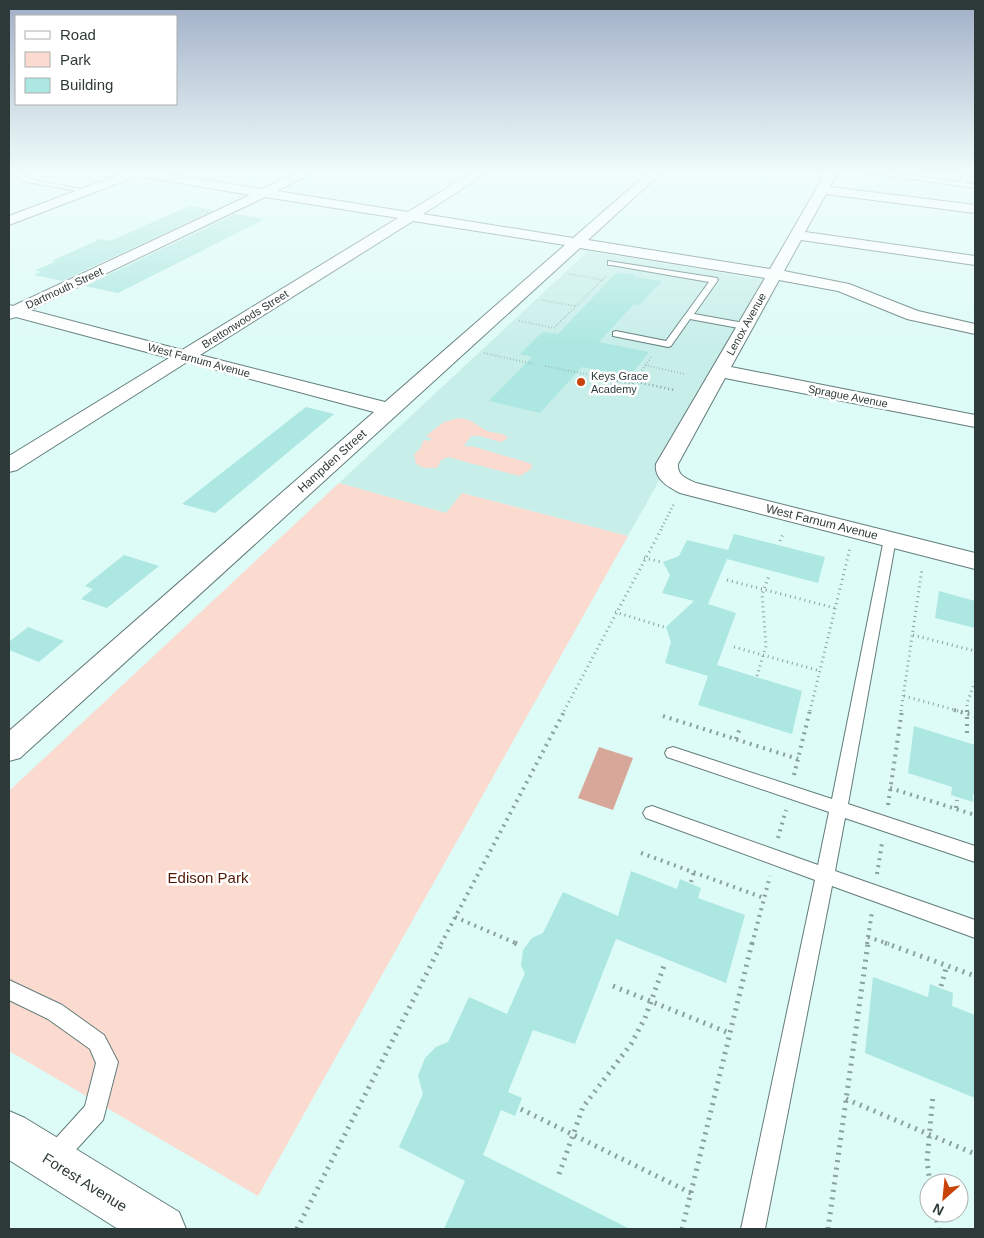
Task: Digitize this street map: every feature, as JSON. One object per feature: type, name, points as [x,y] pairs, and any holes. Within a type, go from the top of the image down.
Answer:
[{"type":"street","name":"Dartmouth Street","points":[[10,312],[186,230]]},
{"type":"street","name":"Brettonwoods Street","points":[[9,465],[388,230]]},
{"type":"street","points":[[495,230],[774,274],[843,287],[913,315],[975,329]]},
{"type":"street","name":"Hampden Street","points":[[9,749],[591,230]]},
{"type":"street","name":"Lenox Avenue","points":[[674,489],[666,468],[667,464],[800,230]]},
{"type":"street","points":[[797,235],[975,261]]},
{"type":"street","name":"West Farnum Avenue","points":[[10,312],[390,410]]},
{"type":"street","name":"Sprague Avenue","points":[[720,371],[975,422]]},
{"type":"street","name":"West Farnum Avenue","points":[[674,489],[688,488],[975,561]]},
{"type":"street","name":"Forest Avenue","points":[[9,1134],[162,1229]]},
{"type":"lane","points":[[647,268],[659,256]]},
{"type":"lane","points":[[611,263],[714,280],[668,344],[616,334]]},
{"type":"lane","points":[[689,316],[744,326]]},
{"type":"lane","points":[[753,1229],[838,810],[890,539]]},
{"type":"lane","points":[[673,753],[838,810],[975,854]]},
{"type":"lane","points":[[652,812],[774,858],[825,874],[975,929]]},
{"type":"lane","points":[[9,990],[56,1012],[97,1042],[107,1062],[95,1112],[51,1160]]},
{"type":"path","points":[[511,319],[554,328],[610,272]]},
{"type":"path","points":[[561,273],[602,280]]},
{"type":"path","points":[[534,299],[576,307]]},
{"type":"path","points":[[476,352],[534,364]]},
{"type":"path","points":[[545,366],[632,384],[654,353]]},
{"type":"path","points":[[645,365],[684,374]]},
{"type":"path","points":[[633,381],[674,390]]},
{"type":"path","points":[[297,1229],[455,916],[644,558],[674,489]]},
{"type":"path","points":[[792,782],[851,546]]},
{"type":"path","points":[[644,558],[662,562]]},
{"type":"path","points":[[887,813],[923,566]]},
{"type":"path","points":[[757,676],[766,646],[762,594],[769,576]]},
{"type":"path","points":[[727,580],[835,608]]},
{"type":"path","points":[[615,612],[664,627]]},
{"type":"path","points":[[913,635],[975,651]]},
{"type":"path","points":[[734,646],[820,671]]},
{"type":"path","points":[[967,735],[967,703],[975,682]]},
{"type":"path","points":[[904,696],[975,716]]},
{"type":"path","points":[[663,716],[798,759]]},
{"type":"path","points":[[736,739],[740,728]]},
{"type":"path","points":[[890,788],[975,815]]},
{"type":"path","points":[[956,808],[957,800]]},
{"type":"path","points":[[776,846],[788,803]]},
{"type":"path","points":[[876,881],[884,834]]},
{"type":"path","points":[[641,853],[764,898]]},
{"type":"path","points":[[682,1229],[729,1033],[772,870]]},
{"type":"path","points":[[691,882],[694,872]]},
{"type":"path","points":[[828,1229],[872,906]]},
{"type":"path","points":[[455,916],[519,945]]},
{"type":"path","points":[[868,937],[975,976]]},
{"type":"path","points":[[559,1174],[583,1107],[631,1044],[645,1018],[665,963]]},
{"type":"path","points":[[941,986],[947,965]]},
{"type":"path","points":[[614,986],[729,1033]]},
{"type":"path","points":[[929,1173],[927,1161],[934,1095]]},
{"type":"path","points":[[846,1099],[975,1154]]},
{"type":"path","points":[[521,1109],[691,1193]]},
{"type":"shaded area","name":"Keys Grace Academy","points":[[588,251],[771,281],[628,536],[463,493],[446,513],[339,483]]},
{"type":"shaded area","points":[[599,747],[633,758],[613,810],[578,798]]},
{"type":"green space","points":[[459,418],[470,421],[485,430],[503,434],[508,438],[501,442],[480,436],[471,436],[464,446],[475,447],[532,464],[531,469],[520,476],[449,457],[441,460],[437,468],[424,468],[416,464],[414,454],[420,449],[424,440],[432,439],[426,436],[444,422]]},
{"type":"green space","name":"Edison Park","points":[[339,483],[446,513],[462,493],[628,536],[258,1196],[9,1051],[9,791]]},
{"type":"building","points":[[135,230],[172,230],[62,281],[34,275],[41,272],[35,270],[100,239],[110,241]]},
{"type":"building","points":[[202,230],[244,230],[118,293],[85,286]]},
{"type":"building","points":[[616,273],[634,274],[635,277],[662,281],[639,305],[634,304],[599,342],[649,352],[630,376],[582,367],[540,413],[489,401],[532,357],[520,354],[543,332],[558,334]]},
{"type":"building","points":[[306,407],[334,414],[215,513],[182,504]]},
{"type":"building","points":[[734,534],[825,557],[818,583],[727,559],[708,604],[736,613],[717,665],[802,691],[792,734],[698,705],[708,676],[665,663],[671,642],[666,627],[694,601],[662,593],[670,575],[663,562],[679,556],[687,540],[728,550]]},
{"type":"building","points":[[124,555],[159,566],[107,608],[81,599],[93,589],[85,586]]},
{"type":"building","points":[[939,591],[975,601],[975,628],[935,618]]},
{"type":"building","points":[[28,627],[64,641],[39,662],[9,650],[9,642]]},
{"type":"building","points":[[914,726],[975,745],[975,794],[973,794],[973,802],[951,795],[952,787],[908,773]]},
{"type":"building","points":[[631,871],[677,889],[680,879],[701,888],[698,898],[745,915],[726,983],[616,939],[575,1044],[533,1030],[508,1092],[522,1098],[515,1116],[501,1110],[483,1155],[630,1229],[444,1229],[465,1181],[399,1147],[423,1094],[418,1076],[425,1058],[436,1047],[448,1042],[469,997],[507,1014],[525,973],[521,966],[523,950],[532,938],[543,933],[563,892],[618,916]]},
{"type":"building","points":[[873,977],[928,997],[930,984],[953,993],[952,1006],[975,1015],[975,1098],[865,1053]]},
{"type":"place","name":"Keys Grace Academy","points":[[581,382]]}]
